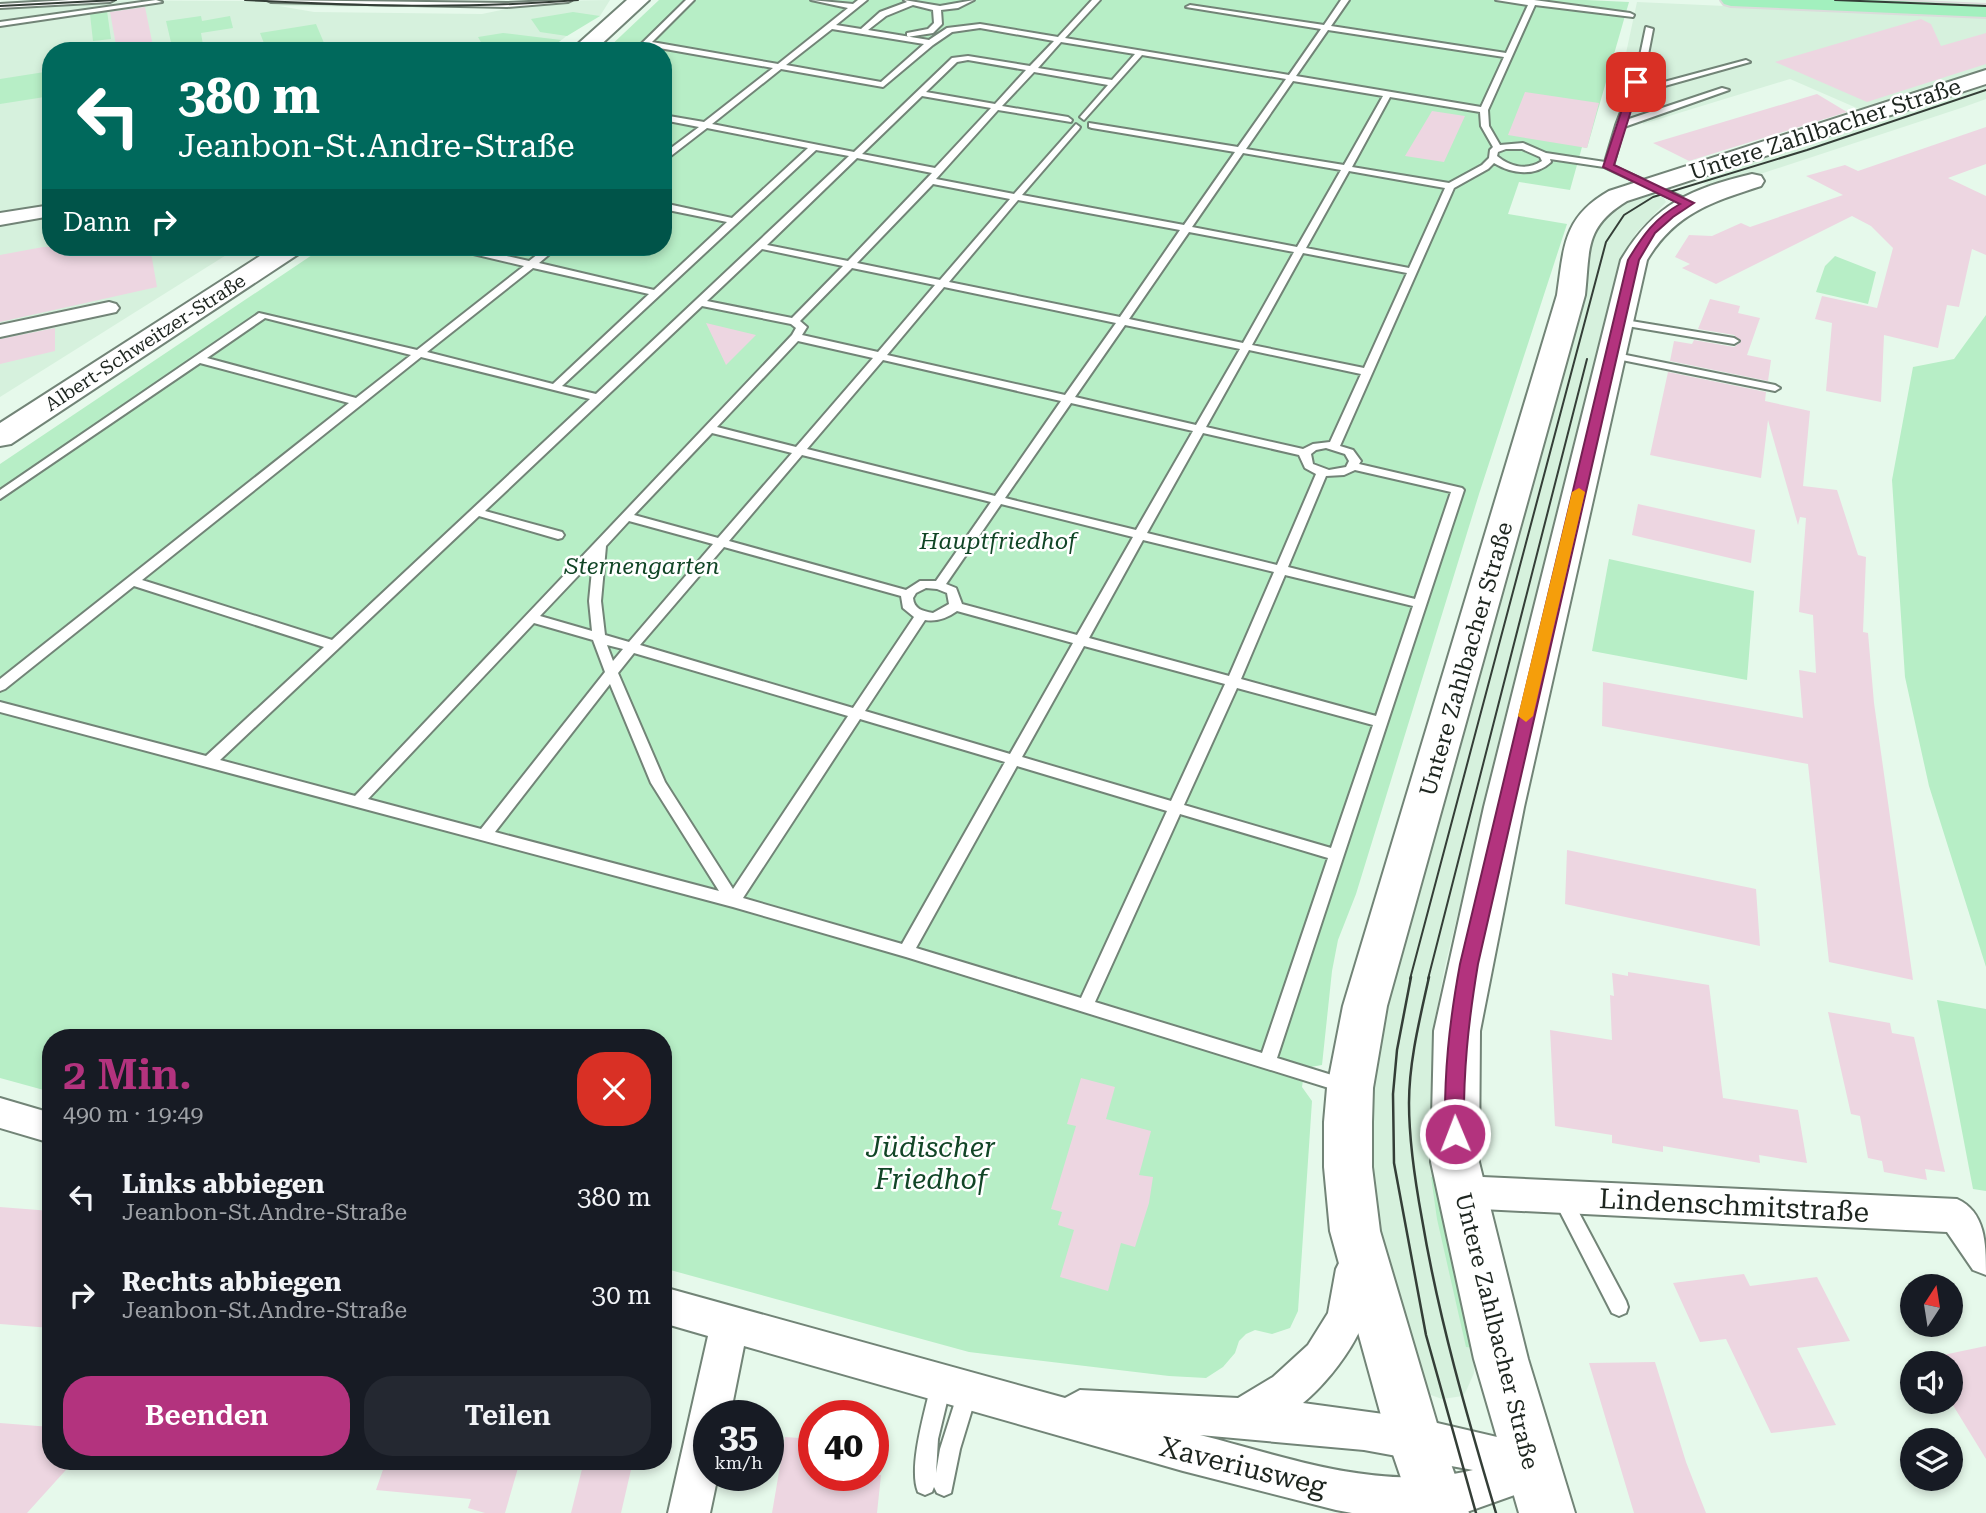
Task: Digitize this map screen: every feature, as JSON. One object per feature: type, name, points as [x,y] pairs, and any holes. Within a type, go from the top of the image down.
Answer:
[{"type":"main road","points":[[1731,0],[1986,9]]},
{"type":"street","points":[[591,42],[639,0]]},
{"type":"street","name":"Untere Zahlbacher Straße","points":[[1438,1505],[1414,1437],[1355,1231],[1348,1167],[1350,1088],[1365,1006],[1571,295],[1577,237],[1589,218],[1609,200],[1986,77]]},
{"type":"street","name":"Untere Zahlbacher Straße","points":[[1539,1489],[1486,1299],[1455,1162],[1457,1031],[1501,820],[1634,260],[1640,246],[1661,220],[1688,203],[1773,174]]},
{"type":"street","points":[[0,219],[42,212]]},
{"type":"street","name":"Albert-Schweitzer-Straße","points":[[0,437],[277,256]]},
{"type":"street","points":[[0,331],[109,308]]},
{"type":"street","points":[[3,1118],[42,1126]]},
{"type":"street","name":"Lindenschmitstraße","points":[[1461,1192],[1957,1216],[1986,1258]]},
{"type":"street","name":"Xaveriusweg","points":[[1244,1416],[1275,1401],[1296,1386],[1338,1338],[1352,1301],[1355,1231]]},
{"type":"street","name":"Xaveriusweg","points":[[672,1308],[1183,1451],[1336,1490],[1438,1505],[1509,1480],[1539,1489]]},
{"type":"street","points":[[713,1400],[730,1324]]},
{"type":"street","name":"Xaveriusweg","points":[[1039,1409],[1244,1416],[1414,1437],[1475,1448],[1539,1489]]},
{"type":"street","points":[[690,1513],[695,1491]]},
{"type":"lane","points":[[0,6],[116,0]]},
{"type":"lane","points":[[271,0],[488,5],[568,0]]},
{"type":"lane","points":[[647,42],[690,0]]},
{"type":"lane","points":[[815,0],[855,6]]},
{"type":"lane","points":[[672,152],[863,0]]},
{"type":"lane","points":[[863,31],[883,14],[910,1],[937,7],[960,6],[970,0]]},
{"type":"lane","points":[[794,322],[934,176],[1096,0]]},
{"type":"lane","points":[[939,585],[1345,0]]},
{"type":"lane","points":[[1500,0],[1630,15]]},
{"type":"lane","points":[[1836,0],[1986,9]]},
{"type":"lane","points":[[0,24],[158,2]]},
{"type":"lane","points":[[1498,148],[1485,126],[1484,110],[1533,2]]},
{"type":"lane","points":[[898,36],[923,33],[935,27],[939,21],[937,7]]},
{"type":"lane","points":[[1190,7],[1510,55]]},
{"type":"lane","points":[[830,26],[930,43]]},
{"type":"lane","points":[[672,47],[883,85],[930,43],[950,30],[963,26],[989,27],[1484,110]]},
{"type":"lane","points":[[1649,29],[1642,70],[1620,125],[1609,169],[1688,203]]},
{"type":"lane","points":[[485,834],[611,671],[944,284],[1072,124],[1084,117],[1140,53]]},
{"type":"lane","points":[[209,762],[959,58],[1113,83]]},
{"type":"lane","points":[[1631,93],[1746,62]]},
{"type":"lane","points":[[1620,125],[1725,90]]},
{"type":"lane","points":[[920,93],[1072,124],[1092,125],[1450,186]]},
{"type":"lane","points":[[906,951],[1388,94]]},
{"type":"lane","points":[[1084,117],[1091,119],[1092,125]]},
{"type":"lane","points":[[672,119],[856,155],[1016,197],[1412,271]]},
{"type":"lane","points":[[555,387],[814,146]]},
{"type":"lane","points":[[1544,155],[1544,164],[1533,169],[1506,166],[1493,159],[1491,153],[1498,148],[1523,146],[1544,155],[1609,165]]},
{"type":"lane","points":[[1335,446],[1450,186],[1485,167],[1493,159]]},
{"type":"lane","points":[[672,208],[734,221]]},
{"type":"lane","points":[[760,246],[1368,372]]},
{"type":"lane","points":[[495,256],[656,293]]},
{"type":"lane","points":[[0,687],[541,256]]},
{"type":"lane","points":[[358,801],[600,547],[796,337],[802,327],[794,322],[700,303]]},
{"type":"lane","points":[[0,495],[263,315],[598,398]]},
{"type":"lane","points":[[796,337],[1305,453],[1320,445],[1335,446],[1349,452],[1354,461],[1353,466]]},
{"type":"lane","points":[[1615,338],[1734,341]]},
{"type":"lane","points":[[1615,338],[1775,388]]},
{"type":"lane","points":[[198,359],[358,402]]},
{"type":"lane","points":[[709,429],[1420,604]]},
{"type":"lane","points":[[1267,1062],[1458,490],[1353,466],[1344,472],[1322,473],[1305,462],[1305,453]]},
{"type":"lane","points":[[1085,1006],[1233,682],[1322,473]]},
{"type":"lane","points":[[477,512],[558,535]]},
{"type":"lane","points":[[627,517],[907,594],[924,584],[939,585],[952,591],[955,606]]},
{"type":"lane","points":[[600,547],[596,601],[599,640],[659,783],[733,901]]},
{"type":"lane","points":[[133,581],[334,645]]},
{"type":"lane","points":[[907,594],[906,604],[920,615],[937,617],[955,606],[1380,722]]},
{"type":"lane","points":[[733,901],[920,615]]},
{"type":"lane","points":[[532,618],[599,640],[1336,855]]},
{"type":"lane","points":[[0,707],[733,901],[906,951],[1350,1088]]},
{"type":"lane","points":[[1562,1197],[1619,1307]]},
{"type":"lane","points":[[934,1486],[950,1449],[954,1387]]},
{"type":"shaded area","points":[[610,0],[600,16],[580,25],[559,42],[42,42],[42,256],[225,256],[0,397],[0,2]],"holes":[[[279,6],[506,9],[482,14],[314,12]]]},
{"type":"shaded area","points":[[1637,2],[1986,18],[1986,69],[1859,109],[1790,79],[1643,124],[1657,72],[1623,67]]},
{"type":"shaded area","points":[[1986,83],[1986,99],[1961,108],[1745,179],[1710,187],[1701,181],[1712,173]]},
{"type":"shaded area","points":[[1651,194],[1663,197],[1666,202],[1636,233],[1628,248],[1618,293],[1614,293],[1509,706],[1445,966],[1435,1019],[1431,1081],[1434,1130],[1476,1348],[1474,1373],[1463,1396],[1442,1399],[1428,1394],[1412,1365],[1376,1216],[1372,1173],[1372,1107],[1379,1026],[1586,286],[1591,243],[1599,227],[1617,208],[1629,200]]},
{"type":"green space","name":"Hauptfriedhof","points":[[659,0],[1629,2],[1587,148],[1582,147],[1570,190],[1519,182],[1508,214],[1567,224],[1479,494],[1356,894],[1338,940],[1322,1065],[1305,1068],[1302,1087],[1312,1101],[1298,1311],[1290,1328],[1272,1334],[1255,1330],[1246,1334],[1223,1367],[1206,1378],[969,1352],[672,1270],[672,1029],[42,1029],[42,1090],[0,1078],[0,464],[311,256],[672,256],[672,42],[615,42]]},
{"type":"green space","points":[[107,11],[111,39],[93,41],[90,14]]},
{"type":"green space","points":[[573,12],[600,16],[567,36],[540,32],[531,19]]},
{"type":"green space","points":[[201,16],[202,21],[230,16],[233,28],[201,33],[202,42],[171,42],[166,21]]},
{"type":"green space","points":[[316,24],[324,42],[264,42],[260,33]]},
{"type":"green space","points":[[503,33],[561,40],[481,42],[478,37]]},
{"type":"green space","points":[[42,72],[42,97],[0,104],[0,79]]},
{"type":"green space","points":[[1835,256],[1876,272],[1868,304],[1816,292],[1825,266]]},
{"type":"green space","points":[[1986,315],[1986,967],[1929,786],[1905,677],[1892,480],[1913,367],[1954,359]]},
{"type":"green space","points":[[1609,559],[1754,591],[1747,680],[1592,651]]},
{"type":"green space","points":[[1937,1000],[1986,1009],[1986,1191],[1973,1189]]},
{"type":"green space","points":[[1431,1177],[1439,1178],[1476,1348],[1466,1347],[1437,1219]]},
{"type":"building","points":[[145,7],[152,42],[115,42],[110,12]]},
{"type":"building","points":[[1921,19],[1931,24],[1941,46],[1986,33],[1986,64],[1867,102],[1775,62]]},
{"type":"building","points":[[1525,92],[1599,103],[1587,148],[1508,135]]},
{"type":"building","points":[[1817,94],[1847,112],[1689,161],[1653,143]]},
{"type":"building","points":[[1432,111],[1465,116],[1444,162],[1405,156]]},
{"type":"building","points":[[1986,127],[1986,164],[1948,178],[1986,196],[1986,255],[1972,249],[1959,307],[1947,305],[1938,348],[1884,335],[1881,402],[1826,391],[1832,323],[1815,319],[1822,296],[1877,308],[1893,248],[1871,226],[1852,216],[1716,284],[1682,268],[1690,264],[1675,257],[1689,235],[1712,236],[1741,223],[1750,227],[1843,195],[1806,176],[1845,165],[1858,171]]},
{"type":"building","points":[[42,247],[42,256],[152,256],[157,287],[0,322],[0,255]]},
{"type":"building","points":[[1710,299],[1740,306],[1738,313],[1760,318],[1747,355],[1771,360],[1768,381],[1670,361],[1674,341],[1692,344],[1694,340],[1734,347],[1741,342],[1734,335],[1698,329]]},
{"type":"building","points":[[706,323],[756,335],[726,365]]},
{"type":"building","points":[[55,328],[55,351],[0,364],[0,339]]},
{"type":"building","points":[[1668,372],[1766,392],[1765,401],[1810,411],[1803,486],[1837,490],[1858,555],[1866,557],[1863,632],[1868,633],[1874,703],[1913,980],[1829,962],[1808,764],[1602,726],[1603,682],[1803,718],[1799,670],[1816,673],[1813,615],[1799,612],[1806,518],[1800,517],[1798,525],[1768,420],[1761,478],[1650,455]]},
{"type":"building","points":[[1638,504],[1755,530],[1751,563],[1632,535]]},
{"type":"building","points":[[1567,850],[1756,889],[1760,946],[1565,904]]},
{"type":"building","points":[[1628,972],[1709,985],[1723,1098],[1798,1110],[1807,1163],[1759,1155],[1760,1163],[1663,1146],[1663,1152],[1612,1143],[1612,1135],[1555,1126],[1550,1030],[1612,1040],[1612,973],[1628,976]]},
{"type":"building","points":[[1828,1012],[1890,1023],[1892,1033],[1914,1037],[1945,1172],[1925,1169],[1927,1180],[1884,1172],[1882,1161],[1868,1158],[1860,1116],[1851,1114]]},
{"type":"building","points":[[1081,1078],[1115,1087],[1106,1119],[1151,1131],[1139,1175],[1153,1177],[1149,1203],[1135,1247],[1121,1243],[1108,1291],[1060,1277],[1074,1230],[1058,1225],[1062,1212],[1051,1209],[1076,1126],[1067,1124]]},
{"type":"building","points":[[0,1207],[42,1210],[42,1327],[0,1324]]},
{"type":"building","points":[[1744,1274],[1750,1286],[1817,1277],[1850,1341],[1797,1348],[1836,1425],[1771,1433],[1726,1339],[1700,1342],[1673,1283]]},
{"type":"building","points":[[1986,1346],[1986,1459],[1958,1414],[1963,1414],[1962,1351]]},
{"type":"building","points":[[1655,1362],[1686,1462],[1706,1513],[1634,1513],[1589,1363]]},
{"type":"building","points":[[0,1423],[42,1426],[42,1470],[66,1470],[27,1513],[0,1513]]},
{"type":"building","points":[[785,1437],[798,1438],[798,1491],[879,1491],[877,1513],[772,1513],[776,1491],[784,1491]]},
{"type":"building","points":[[383,1470],[517,1470],[505,1513],[485,1513],[468,1508],[471,1499],[376,1490]]},
{"type":"building","points":[[582,1470],[631,1470],[621,1513],[571,1513]]},
{"type":"tram line","points":[[0,6],[116,0]]},
{"type":"tram line","points":[[245,0],[411,6],[578,0]]},
{"type":"tram line","points":[[1835,0],[1986,6]]},
{"type":"tram line","points":[[1410,979],[1606,242],[1624,215],[1653,197],[1807,150],[1986,90]]},
{"type":"tram line","points":[[1428,979],[1587,359]]},
{"type":"tram line","points":[[1411,977],[1397,1050],[1393,1094],[1394,1163],[1426,1335],[1476,1513]]},
{"type":"tram line","points":[[1429,977],[1409,1087],[1413,1162],[1445,1331],[1496,1513]]},
{"type":"slow traffic","points":[[1526,716],[1579,492]]},
{"type":"route","points":[[1455,1134],[1457,1031],[1469,964],[1634,260],[1650,231],[1669,214],[1688,203],[1608,167],[1636,82]]},
{"type":"park label","name":"Sternengarten","points":[[642,566]]},
{"type":"park label","name":"Jüdischer Friedhof","points":[[931,1163]]}]
